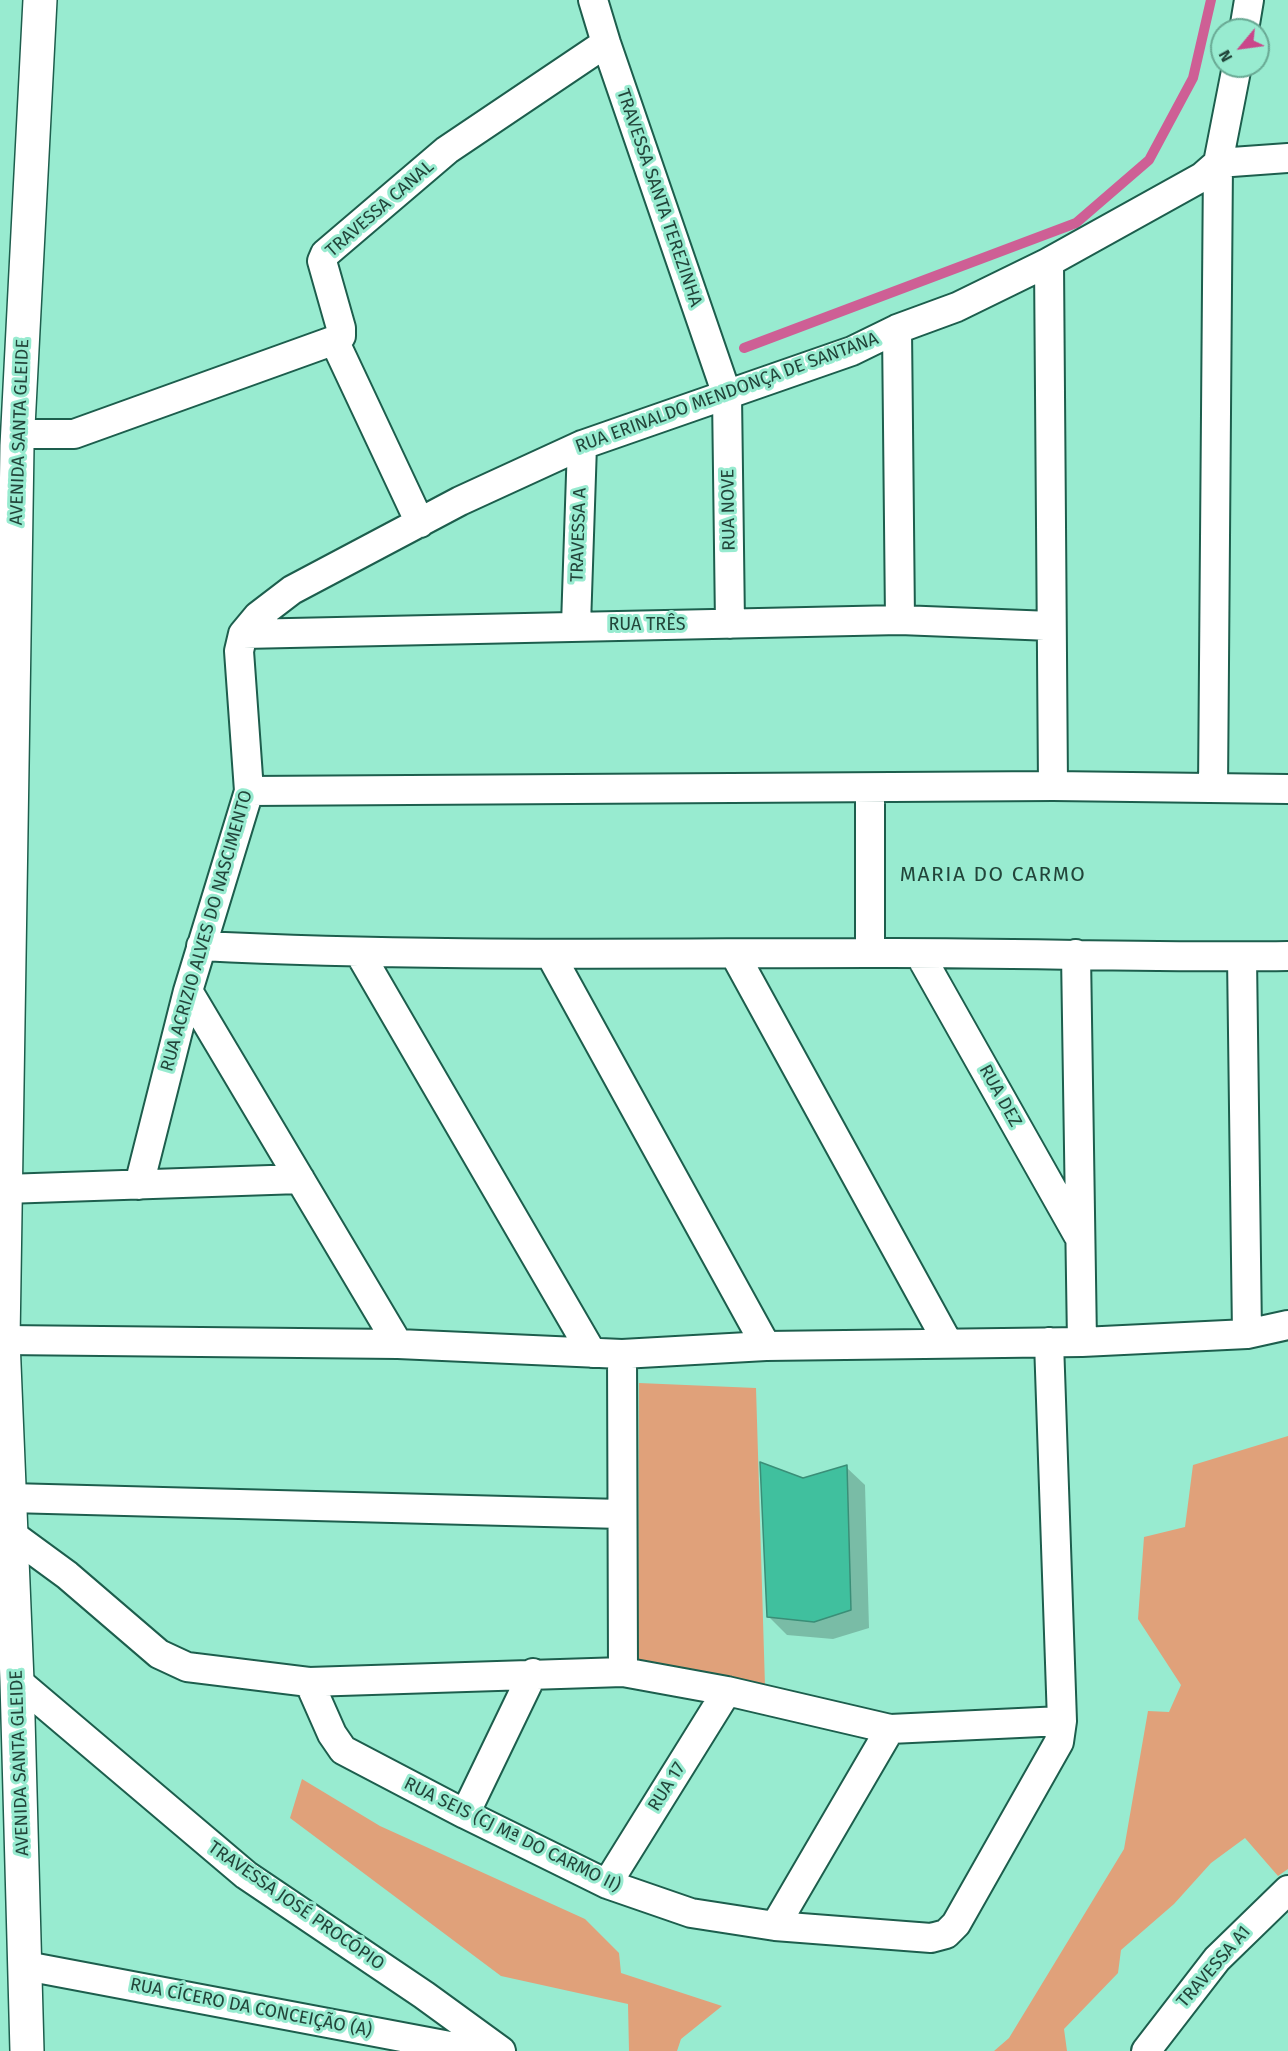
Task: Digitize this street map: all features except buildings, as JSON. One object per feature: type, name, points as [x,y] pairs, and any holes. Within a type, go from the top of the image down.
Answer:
[{"type":"main road","name":"AVENIDA SANTA GLEIDE","points":[[27,2051],[17,1681],[3,1340],[18,434],[40,0]]},
{"type":"street","name":"TRAVESSA SANTA TEREZINHA","points":[[593,0],[727,395]]},
{"type":"street","points":[[1246,18],[1249,0]]},
{"type":"street","name":"TRAVESSA CANAL","points":[[334,340],[341,336],[342,332],[322,261],[325,254],[447,150],[606,43]]},
{"type":"street","points":[[1213,788],[1218,164],[1235,78]]},
{"type":"street","points":[[1218,164],[1288,158]]},
{"type":"street","name":"RUA ERINALDO MENDONÇA DE SANTANA","points":[[420,523],[582,444],[852,351],[897,329],[957,307],[1049,262],[1202,177],[1218,164]]},
{"type":"street","points":[[1049,262],[1053,786]]},
{"type":"street","points":[[897,329],[900,620]]},
{"type":"street","points":[[18,434],[74,434],[334,340],[420,523],[292,590],[258,616],[243,634]]},
{"type":"street","name":"RUA NOVE","points":[[727,395],[730,624]]},
{"type":"street","name":"TRAVESSA A","points":[[576,625],[582,444]]},
{"type":"street","name":"RUA TRÊS","points":[[243,634],[576,625],[900,620],[1051,626]]},
{"type":"street","name":"RUA ACRIZIO ALVES DO NASCIMENTO","points":[[139,1185],[188,991],[249,791],[239,651],[243,634]]},
{"type":"street","points":[[249,791],[870,789],[1053,786],[1288,789]]},
{"type":"street","points":[[870,789],[870,953]]},
{"type":"street","points":[[201,946],[360,954],[870,953],[1288,956]]},
{"type":"street","points":[[360,954],[592,1353]]},
{"type":"street","points":[[550,954],[766,1346]]},
{"type":"street","points":[[1076,954],[1082,1342]]},
{"type":"street","points":[[735,955],[948,1342]]},
{"type":"street","name":"RUA DEZ","points":[[920,955],[1079,1237]]},
{"type":"street","points":[[1242,957],[1247,1334]]},
{"type":"street","points":[[188,991],[398,1344]]},
{"type":"street","points":[[5,1189],[300,1179]]},
{"type":"street","points":[[3,1340],[398,1344],[622,1354],[766,1346],[1082,1342],[1247,1334],[1288,1326]]},
{"type":"street","name":"RUA SEIS (CJ Mª DO CARMO II)","points":[[309,1683],[332,1734],[343,1750],[465,1814],[607,1884],[691,1912],[775,1926],[931,1938],[946,1934],[956,1924],[1059,1742],[1062,1721],[1049,1342]]},
{"type":"street","points":[[622,1354],[623,1672]]},
{"type":"street","points":[[10,1498],[621,1514]]},
{"type":"street","points":[[10,1534],[67,1575],[168,1660],[188,1667],[309,1683],[533,1673],[623,1672],[727,1690],[890,1729],[1062,1721]]},
{"type":"street","points":[[465,1814],[533,1673]]},
{"type":"street","name":"TRAVESSA JOSÉ PROCÓPIO","points":[[17,1681],[246,1875],[424,1995],[501,2051]]},
{"type":"street","name":"RUA 17","points":[[607,1884],[727,1690]]},
{"type":"street","points":[[775,1926],[890,1729]]},
{"type":"street","name":"TRAVESSA A1","points":[[1146,2051],[1217,1959],[1288,1890]]},
{"type":"street","name":"RUA CÍCERO DA CONCEIÇÃO (A)","points":[[26,1966],[476,2051]]},
{"type":"shaded area","points":[[639,1383],[756,1388],[765,1686],[638,1660]]},
{"type":"shaded area","points":[[1288,1436],[1288,1869],[1278,1876],[1245,1838],[1211,1863],[1174,1904],[1121,1950],[1118,1973],[1064,2029],[1067,2051],[994,2051],[1009,2038],[1124,1849],[1148,1711],[1169,1712],[1181,1685],[1138,1619],[1144,1537],[1185,1527],[1193,1465]]},
{"type":"shaded area","points":[[302,1779],[380,1826],[585,1919],[619,1953],[621,1973],[722,2006],[681,2039],[677,2051],[629,2051],[628,2004],[501,1976],[290,1818]]},
{"type":"waterway","points":[[744,348],[1076,223],[1149,160],[1193,78],[1211,0]]},
{"type":"district","name":"MARIA DO CARMO","points":[[993,875]]}]
